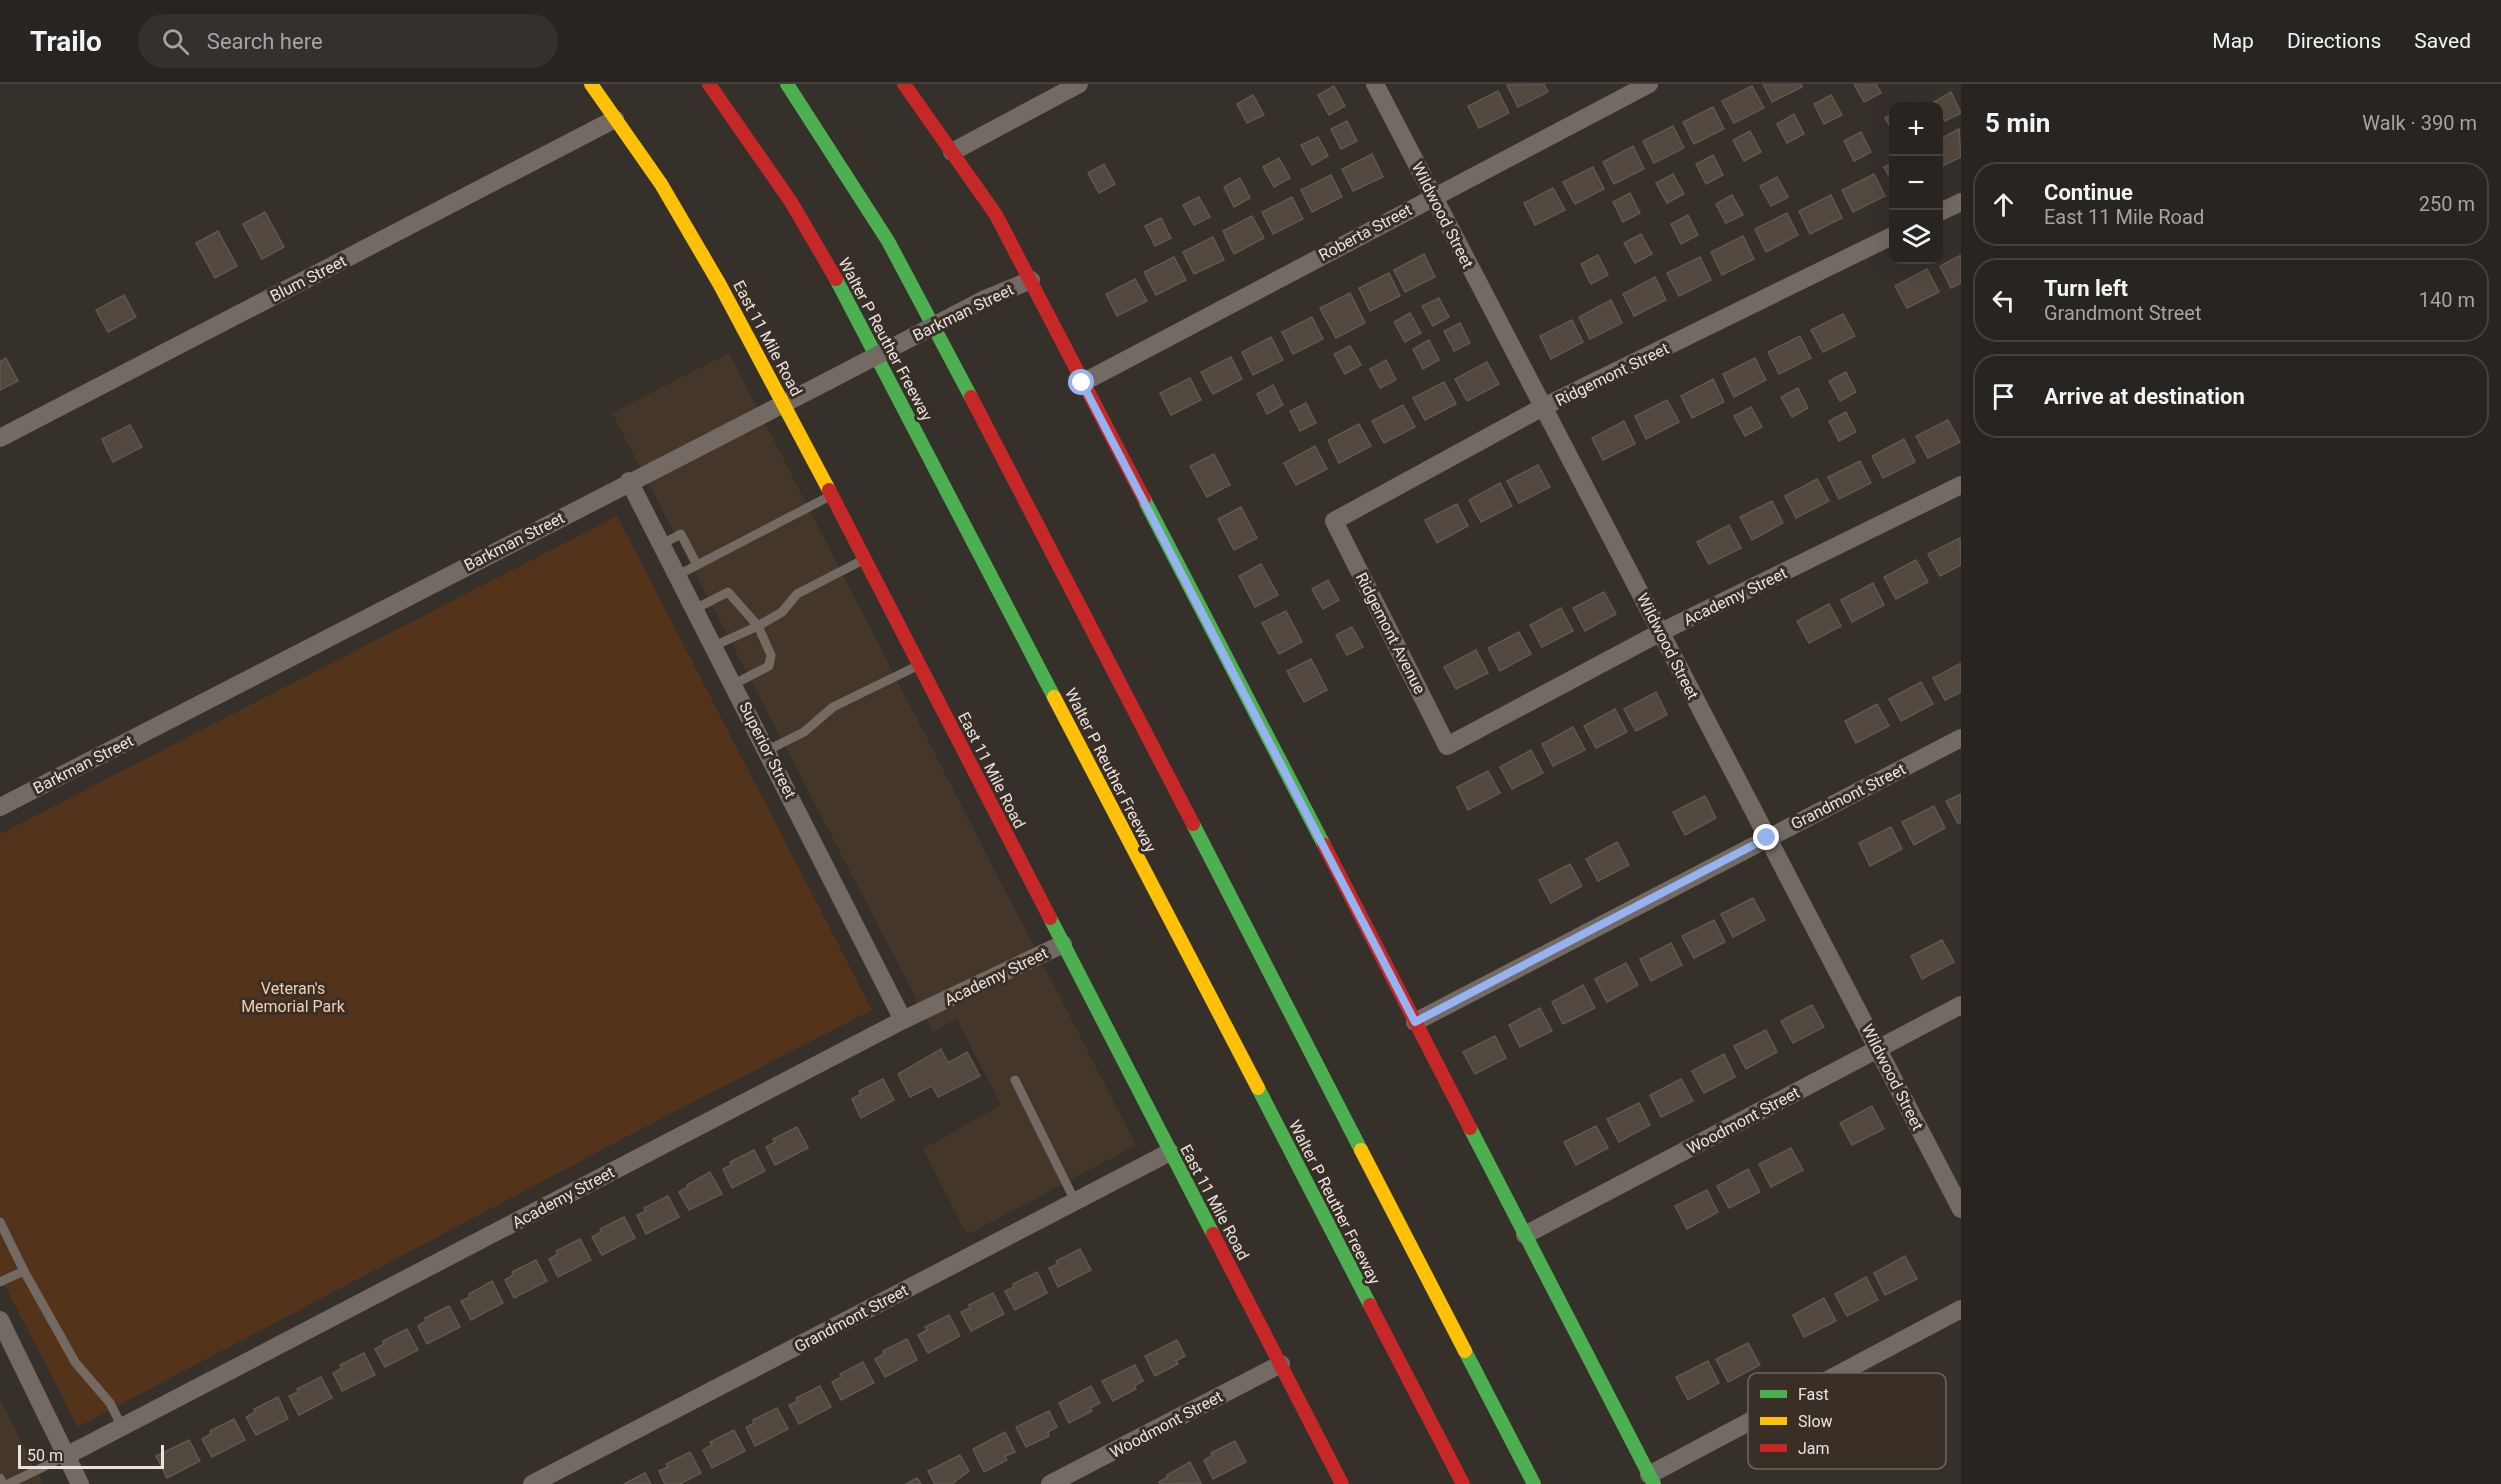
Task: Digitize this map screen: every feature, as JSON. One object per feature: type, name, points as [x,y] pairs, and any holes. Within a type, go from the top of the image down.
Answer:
[{"type":"main road","name":"East 11 Mile Road","points":[[591,84],[661,184],[694,239],[785,405],[1342,1484]]},
{"type":"main road","name":"Walter P Reuther Freeway","points":[[709,84],[791,202],[854,309],[1463,1484]]},
{"type":"main road","points":[[787,84],[877,222],[922,301],[1534,1484]]},
{"type":"main road","points":[[904,84],[996,215],[1031,280],[1082,383],[1651,1480]]},
{"type":"street","points":[[952,152],[1079,84]]},
{"type":"street","name":"Wildwood Street","points":[[1375,84],[1961,1209]]},
{"type":"street","name":"Roberta Street","points":[[1082,383],[1649,84]]},
{"type":"street","name":"Blum Street","points":[[0,438],[615,119]]},
{"type":"street","points":[[1943,211],[1961,202]]},
{"type":"street","name":"Ridgemont Street","points":[[1334,521],[1543,407],[1889,237]]},
{"type":"street","name":"Barkman Street","points":[[0,807],[629,481],[785,405],[985,299],[1031,280]]},
{"type":"street","name":"Superior Street","points":[[629,481],[768,750],[903,1020]]},
{"type":"street","name":"Academy Street","points":[[1447,746],[1661,632],[1961,485]]},
{"type":"street","name":"Ridgemont Avenue","points":[[1334,521],[1447,746]]},
{"type":"street","name":"Grandmont Street","points":[[1415,1022],[1961,738]]},
{"type":"street","name":"Academy Street","points":[[66,1456],[903,1020],[1063,944]]},
{"type":"street","name":"Woodmont Street","points":[[1525,1235],[1961,1005]]},
{"type":"street","name":"Grandmont Street","points":[[532,1484],[1170,1152]]},
{"type":"street","points":[[1845,1373],[1961,1309]]},
{"type":"street","points":[[0,1320],[80,1484]]},
{"type":"street","name":"Woodmont Street","points":[[1050,1484],[1281,1364]]},
{"type":"street","points":[[1651,1480],[1748,1426]]},
{"type":"lane","points":[[678,575],[832,495]]},
{"type":"lane","points":[[662,544],[681,534],[697,565]]},
{"type":"lane","points":[[714,646],[758,626],[782,612],[796,594],[865,559]]},
{"type":"lane","points":[[695,609],[728,592],[758,626],[771,655],[769,666],[734,684]]},
{"type":"lane","points":[[768,750],[804,732],[833,707],[920,665]]},
{"type":"lane","points":[[1016,1080],[1074,1201]]},
{"type":"lane","points":[[0,1222],[24,1271],[75,1362],[110,1403],[122,1427]]},
{"type":"lane","points":[[0,1282],[24,1271]]},
{"type":"lane","points":[[0,1478],[6,1484],[66,1456]]},
{"type":"shaded area","points":[[729,353],[1136,1145],[967,1235],[923,1149],[1001,1105],[957,1019],[933,1031],[612,413]]},
{"type":"shaded area","points":[[0,1400],[43,1484],[0,1484]]},
{"type":"green space","name":"Veteran's Memorial Park","points":[[617,516],[872,1010],[664,1117],[78,1427],[0,1276],[0,834]]},
{"type":"building","points":[[1544,84],[1548,92],[1518,107],[1507,85]]},
{"type":"building","points":[[1763,84],[1801,84],[1802,87],[1772,102]]},
{"type":"building","points":[[1854,84],[1876,84],[1881,93],[1864,102]]},
{"type":"building","points":[[1334,86],[1345,106],[1329,115],[1318,95]]},
{"type":"building","points":[[1752,86],[1764,108],[1734,123],[1722,101]]},
{"type":"building","points":[[1498,91],[1509,113],[1479,128],[1468,106]]},
{"type":"building","points":[[1951,92],[1961,113],[1945,121],[1943,102],[1934,102]]},
{"type":"building","points":[[1253,95],[1264,115],[1247,123],[1237,104]]},
{"type":"building","points":[[1831,95],[1842,115],[1824,124],[1814,104]]},
{"type":"building","points":[[1713,107],[1724,129],[1694,144],[1683,122]]},
{"type":"building","points":[[1794,114],[1804,134],[1787,143],[1777,124]]},
{"type":"building","points":[[1347,121],[1357,141],[1341,149],[1331,129]]},
{"type":"building","points":[[1673,126],[1684,148],[1654,163],[1643,141]]},
{"type":"building","points":[[1959,129],[1961,157],[1943,166],[1943,156],[1943,137]]},
{"type":"building","points":[[1750,131],[1761,152],[1744,161],[1733,140]]},
{"type":"building","points":[[1861,132],[1871,152],[1854,161],[1844,141]]},
{"type":"building","points":[[1318,137],[1328,156],[1312,165],[1301,145]]},
{"type":"building","points":[[1633,146],[1644,169],[1614,184],[1603,162]]},
{"type":"building","points":[[1372,154],[1383,177],[1353,191],[1342,169]]},
{"type":"building","points":[[1713,155],[1723,175],[1706,184],[1696,164]]},
{"type":"building","points":[[1279,158],[1290,178],[1274,187],[1263,167]]},
{"type":"building","points":[[1104,164],[1115,184],[1099,193],[1088,173]]},
{"type":"building","points":[[1889,164],[1889,176],[1884,167]]},
{"type":"building","points":[[1593,167],[1604,189],[1575,204],[1563,182]]},
{"type":"building","points":[[1673,174],[1684,194],[1667,203],[1656,183]]},
{"type":"building","points":[[1874,174],[1885,196],[1853,212],[1842,190]]},
{"type":"building","points":[[1331,175],[1342,197],[1312,212],[1301,190]]},
{"type":"building","points":[[1777,177],[1788,197],[1771,206],[1760,186]]},
{"type":"building","points":[[1240,178],[1250,198],[1234,207],[1224,187]]},
{"type":"building","points":[[1553,188],[1565,210],[1535,225],[1524,203]]},
{"type":"building","points":[[1630,193],[1640,213],[1623,222],[1613,202]]},
{"type":"building","points":[[1732,195],[1743,215],[1726,223],[1716,204]]},
{"type":"building","points":[[1831,195],[1842,218],[1810,234],[1799,211]]},
{"type":"building","points":[[1199,197],[1210,217],[1194,225],[1183,205]]},
{"type":"building","points":[[1292,197],[1303,219],[1273,234],[1262,212]]},
{"type":"building","points":[[265,212],[284,247],[262,259],[243,224]]},
{"type":"building","points":[[1787,213],[1798,235],[1766,252],[1755,229]]},
{"type":"building","points":[[1688,215],[1698,235],[1681,244],[1671,224]]},
{"type":"building","points":[[1252,216],[1264,238],[1234,254],[1223,231]]},
{"type":"building","points":[[1161,218],[1171,238],[1155,246],[1145,226]]},
{"type":"building","points":[[218,231],[237,266],[215,278],[196,243]]},
{"type":"building","points":[[1641,234],[1652,254],[1635,263],[1624,243]]},
{"type":"building","points":[[1743,236],[1754,259],[1722,275],[1711,252]]},
{"type":"building","points":[[1213,237],[1224,260],[1194,274],[1183,252]]},
{"type":"building","points":[[1424,254],[1435,277],[1405,292],[1394,270]]},
{"type":"building","points":[[1598,255],[1608,275],[1591,284],[1581,264]]},
{"type":"building","points":[[1961,255],[1961,283],[1951,288],[1940,266]]},
{"type":"building","points":[[1174,257],[1186,280],[1156,295],[1144,272]]},
{"type":"building","points":[[1700,257],[1711,280],[1679,296],[1667,273]]},
{"type":"building","points":[[1927,269],[1939,292],[1907,308],[1895,286]]},
{"type":"building","points":[[1389,273],[1400,296],[1370,311],[1359,288]]},
{"type":"building","points":[[1655,277],[1666,300],[1634,316],[1623,294]]},
{"type":"building","points":[[1135,279],[1147,301],[1117,316],[1106,294]]},
{"type":"building","points":[[1350,293],[1365,323],[1336,338],[1320,308]]},
{"type":"building","points":[[124,295],[136,317],[108,332],[96,310]]},
{"type":"building","points":[[1439,298],[1449,317],[1433,326],[1422,306]]},
{"type":"building","points":[[1611,300],[1622,323],[1590,339],[1579,317]]},
{"type":"building","points":[[1410,313],[1421,333],[1405,342],[1394,322]]},
{"type":"building","points":[[1843,314],[1855,336],[1823,352],[1811,330]]},
{"type":"building","points":[[1312,317],[1323,339],[1293,354],[1282,332]]},
{"type":"building","points":[[1572,320],[1583,342],[1551,359],[1540,336]]},
{"type":"building","points":[[1460,323],[1470,343],[1454,351],[1444,331]]},
{"type":"building","points":[[1800,336],[1811,358],[1779,374],[1768,352]]},
{"type":"building","points":[[1271,337],[1283,360],[1253,375],[1242,352]]},
{"type":"building","points":[[1429,340],[1439,360],[1423,369],[1413,349]]},
{"type":"building","points":[[1350,346],[1361,365],[1345,374],[1334,354]]},
{"type":"building","points":[[1231,357],[1242,379],[1213,394],[1201,372]]},
{"type":"building","points":[[6,358],[18,381],[0,390],[0,362]]},
{"type":"building","points":[[1755,358],[1766,380],[1734,397],[1723,374]]},
{"type":"building","points":[[1386,360],[1396,380],[1380,388],[1370,369]]},
{"type":"building","points":[[1487,362],[1499,384],[1467,401],[1455,379]]},
{"type":"building","points":[[1846,372],[1856,392],[1840,401],[1829,381]]},
{"type":"building","points":[[1190,378],[1201,400],[1171,415],[1160,393]]},
{"type":"building","points":[[1713,379],[1724,402],[1692,418],[1681,396]]},
{"type":"building","points":[[1444,382],[1456,404],[1425,420],[1413,398]]},
{"type":"building","points":[[1273,385],[1283,405],[1267,414],[1257,394]]},
{"type":"building","points":[[1798,388],[1808,408],[1792,417],[1781,397]]},
{"type":"building","points":[[1667,400],[1679,422],[1646,439],[1635,416]]},
{"type":"building","points":[[1306,403],[1316,423],[1300,431],[1290,411]]},
{"type":"building","points":[[1403,405],[1415,427],[1384,443],[1372,421]]},
{"type":"building","points":[[1751,407],[1762,427],[1745,436],[1734,416]]},
{"type":"building","points":[[1846,412],[1856,432],[1839,441],[1829,421]]},
{"type":"building","points":[[1948,420],[1960,442],[1928,458],[1916,436]]},
{"type":"building","points":[[1624,421],[1635,444],[1603,460],[1592,438]]},
{"type":"building","points":[[1359,424],[1371,446],[1339,463],[1328,440]]},
{"type":"building","points":[[130,425],[142,447],[113,462],[102,439]]},
{"type":"building","points":[[1904,439],[1915,462],[1883,478],[1872,456]]},
{"type":"building","points":[[1315,446],[1327,469],[1296,485],[1284,463]]},
{"type":"building","points":[[1214,454],[1230,485],[1207,497],[1190,466]]},
{"type":"building","points":[[1860,461],[1871,483],[1839,499],[1828,477]]},
{"type":"building","points":[[1538,465],[1550,487],[1519,503],[1507,481]]},
{"type":"building","points":[[1817,479],[1829,501],[1796,518],[1785,496]]},
{"type":"building","points":[[1500,483],[1512,506],[1481,522],[1469,500]]},
{"type":"building","points":[[1772,501],[1783,523],[1752,540],[1740,517]]},
{"type":"building","points":[[1457,504],[1468,526],[1437,543],[1425,520]]},
{"type":"building","points":[[1241,507],[1257,538],[1234,550],[1218,519]]},
{"type":"building","points":[[1729,525],[1741,548],[1709,564],[1697,542]]},
{"type":"building","points":[[1960,538],[1961,565],[1940,576],[1928,554]]},
{"type":"building","points":[[1916,560],[1928,582],[1896,599],[1884,577]]},
{"type":"building","points":[[1261,564],[1278,595],[1255,607],[1239,576]]},
{"type":"building","points":[[1328,580],[1339,600],[1323,609],[1312,589]]},
{"type":"building","points":[[1873,583],[1884,605],[1852,622],[1841,600]]},
{"type":"building","points":[[1604,592],[1616,614],[1585,631],[1573,608]]},
{"type":"building","points":[[1829,604],[1841,626],[1809,643],[1797,621]]},
{"type":"building","points":[[1561,608],[1573,631],[1542,647],[1530,625]]},
{"type":"building","points":[[1286,611],[1302,642],[1279,654],[1262,623]]},
{"type":"building","points":[[1352,627],[1363,647],[1347,655],[1336,635]]},
{"type":"building","points":[[1519,632],[1531,654],[1500,671],[1488,648]]},
{"type":"building","points":[[1476,650],[1488,673],[1456,689],[1444,667]]},
{"type":"building","points":[[1311,659],[1327,690],[1304,702],[1287,671]]},
{"type":"building","points":[[1961,663],[1961,692],[1945,700],[1933,678]]},
{"type":"building","points":[[1921,682],[1933,704],[1901,721],[1889,699]]},
{"type":"building","points":[[1656,692],[1667,715],[1636,731],[1624,709]]},
{"type":"building","points":[[1877,704],[1889,726],[1856,743],[1845,721]]},
{"type":"building","points":[[1615,709],[1627,732],[1596,748],[1584,726]]},
{"type":"building","points":[[1573,727],[1585,750],[1553,766],[1542,744]]},
{"type":"building","points":[[1531,750],[1543,773],[1512,789],[1500,767]]},
{"type":"building","points":[[1488,771],[1500,793],[1468,810],[1457,787]]},
{"type":"building","points":[[1961,794],[1961,822],[1958,823],[1946,801]]},
{"type":"building","points":[[1705,796],[1716,818],[1685,835],[1673,812]]},
{"type":"building","points":[[1934,806],[1945,828],[1914,845],[1902,822]]},
{"type":"building","points":[[1891,827],[1902,849],[1870,866],[1859,843]]},
{"type":"building","points":[[1617,842],[1629,865],[1598,881],[1586,859]]},
{"type":"building","points":[[1570,864],[1582,886],[1551,903],[1539,880]]},
{"type":"building","points":[[1753,898],[1765,920],[1733,937],[1721,914]]},
{"type":"building","points":[[1714,920],[1725,942],[1694,958],[1682,936]]},
{"type":"building","points":[[1942,940],[1954,962],[1922,979],[1911,956]]},
{"type":"building","points":[[1671,943],[1682,965],[1651,981],[1640,959]]},
{"type":"building","points":[[1626,963],[1638,985],[1607,1002],[1595,979]]},
{"type":"building","points":[[1583,985],[1595,1008],[1563,1024],[1552,1002]]},
{"type":"building","points":[[1812,1005],[1824,1027],[1793,1043],[1781,1021]]},
{"type":"building","points":[[1540,1008],[1552,1031],[1520,1047],[1509,1025]]},
{"type":"building","points":[[1766,1030],[1777,1052],[1746,1069],[1734,1046]]},
{"type":"building","points":[[1495,1036],[1506,1058],[1475,1074],[1463,1052]]},
{"type":"building","points":[[941,1049],[948,1063],[967,1052],[980,1076],[938,1097],[932,1086],[910,1097],[898,1074]]},
{"type":"building","points":[[1724,1054],[1735,1077],[1704,1093],[1692,1071]]},
{"type":"building","points":[[883,1079],[894,1100],[861,1118],[852,1099],[861,1094],[859,1091]]},
{"type":"building","points":[[1681,1079],[1693,1101],[1661,1117],[1650,1095]]},
{"type":"building","points":[[1639,1103],[1650,1125],[1619,1142],[1607,1119]]},
{"type":"building","points":[[1872,1106],[1884,1129],[1852,1145],[1840,1123]]},
{"type":"building","points":[[1596,1126],[1608,1148],[1576,1165],[1564,1142]]},
{"type":"building","points":[[797,1127],[808,1148],[775,1165],[766,1147],[775,1142],[773,1139]]},
{"type":"building","points":[[1791,1148],[1803,1170],[1771,1187],[1759,1164]]},
{"type":"building","points":[[754,1150],[765,1171],[732,1188],[723,1169],[732,1165],[730,1162]]},
{"type":"building","points":[[1748,1169],[1760,1192],[1729,1208],[1717,1186]]},
{"type":"building","points":[[710,1172],[722,1194],[689,1210],[679,1192]]},
{"type":"building","points":[[1707,1190],[1718,1212],[1687,1229],[1675,1206]]},
{"type":"building","points":[[668,1196],[679,1217],[646,1234],[637,1215],[646,1211],[644,1208]]},
{"type":"building","points":[[624,1217],[635,1238],[602,1255],[592,1237],[601,1232],[600,1229]]},
{"type":"building","points":[[580,1239],[591,1260],[558,1277],[549,1259],[558,1254],[556,1251]]},
{"type":"building","points":[[1080,1249],[1091,1270],[1058,1287],[1049,1268],[1058,1264],[1056,1261]]},
{"type":"building","points":[[1905,1256],[1917,1279],[1885,1295],[1874,1273]]},
{"type":"building","points":[[536,1260],[547,1281],[514,1298],[505,1280],[513,1275],[512,1272]]},
{"type":"building","points":[[1037,1272],[1047,1293],[1015,1310],[1005,1291],[1014,1287],[1013,1284]]},
{"type":"building","points":[[1866,1277],[1878,1300],[1847,1316],[1835,1294]]},
{"type":"building","points":[[492,1281],[503,1303],[471,1320],[461,1301]]},
{"type":"building","points":[[993,1293],[1004,1314],[971,1331],[961,1312],[970,1308],[969,1305]]},
{"type":"building","points":[[1824,1298],[1836,1321],[1804,1337],[1793,1315]]},
{"type":"building","points":[[449,1306],[460,1327],[427,1344],[418,1326],[426,1321],[425,1318]]},
{"type":"building","points":[[949,1315],[960,1336],[928,1353],[918,1335],[927,1330],[925,1327]]},
{"type":"building","points":[[407,1329],[418,1350],[385,1367],[375,1349],[384,1344],[383,1341]]},
{"type":"building","points":[[907,1339],[917,1360],[885,1377],[875,1359],[884,1354],[883,1351]]},
{"type":"building","points":[[1177,1340],[1185,1356],[1176,1361],[1178,1364],[1155,1376],[1145,1356]]},
{"type":"building","points":[[1748,1343],[1760,1365],[1728,1382],[1716,1359]]},
{"type":"building","points":[[364,1353],[375,1375],[342,1391],[333,1373],[342,1368],[340,1365]]},
{"type":"building","points":[[1708,1361],[1719,1383],[1688,1400],[1676,1377]]},
{"type":"building","points":[[863,1362],[874,1383],[841,1400],[832,1382],[841,1377],[840,1374]]},
{"type":"building","points":[[1135,1365],[1143,1381],[1134,1386],[1136,1389],[1113,1401],[1102,1381]]},
{"type":"building","points":[[321,1377],[332,1398],[299,1415],[289,1396],[298,1392],[297,1389]]},
{"type":"building","points":[[820,1386],[831,1407],[799,1424],[789,1405],[798,1401],[796,1398]]},
{"type":"building","points":[[1091,1386],[1100,1403],[1090,1408],[1092,1411],[1069,1423],[1059,1403]]},
{"type":"building","points":[[278,1397],[288,1419],[256,1435],[246,1417],[255,1412],[254,1409]]},
{"type":"building","points":[[777,1408],[788,1429],[755,1446],[746,1427],[754,1423],[753,1420]]},
{"type":"building","points":[[1049,1411],[1057,1427],[1048,1432],[1049,1436],[1026,1447],[1016,1427]]},
{"type":"building","points":[[234,1419],[245,1440],[212,1457],[202,1439],[211,1434],[210,1431]]},
{"type":"building","points":[[734,1430],[745,1451],[712,1468],[703,1450],[712,1445],[710,1442]]},
{"type":"building","points":[[1005,1432],[1015,1452],[1005,1456],[1007,1460],[984,1472],[973,1449]]},
{"type":"building","points":[[189,1440],[200,1461],[167,1478],[156,1456]]},
{"type":"building","points":[[1235,1441],[1246,1462],[1213,1479],[1204,1460],[1212,1456],[1211,1453]]},
{"type":"building","points":[[690,1452],[701,1473],[680,1484],[665,1484],[659,1471],[668,1467],[666,1464]]},
{"type":"building","points":[[960,1455],[969,1471],[952,1484],[935,1484],[928,1471]]},
{"type":"building","points":[[1190,1462],[1201,1483],[1160,1484],[1159,1482],[1168,1477],[1167,1475]]},
{"type":"building","points":[[645,1473],[651,1484],[624,1484]]},
{"type":"building","points":[[917,1478],[921,1484],[906,1484]]},
{"type":"traffic: fast","points":[[787,84],[888,241],[971,397]]},
{"type":"traffic: fast","points":[[836,279],[1054,697]]},
{"type":"traffic: fast","points":[[1144,499],[1324,845]]},
{"type":"traffic: fast","points":[[1193,824],[1361,1150]]},
{"type":"traffic: fast","points":[[1050,918],[1213,1234]]},
{"type":"traffic: fast","points":[[1258,1088],[1370,1305]]},
{"type":"traffic: fast","points":[[1470,1128],[1654,1484]]},
{"type":"traffic: fast","points":[[1465,1351],[1534,1484]]},
{"type":"traffic: slow","points":[[591,84],[661,184],[720,285],[829,490]]},
{"type":"traffic: slow","points":[[1054,697],[1258,1088]]},
{"type":"traffic: slow","points":[[1361,1150],[1465,1351]]},
{"type":"traffic: jam","points":[[709,84],[791,202],[836,279]]},
{"type":"traffic: jam","points":[[904,84],[996,215],[1144,499]]},
{"type":"traffic: jam","points":[[971,397],[1193,824]]},
{"type":"traffic: jam","points":[[829,490],[1050,918]]},
{"type":"traffic: jam","points":[[1324,845],[1470,1128]]},
{"type":"traffic: jam","points":[[1213,1234],[1342,1484]]},
{"type":"traffic: jam","points":[[1370,1305],[1463,1484]]},
{"type":"route","points":[[1082,383],[1415,1022],[1767,838]]}]
